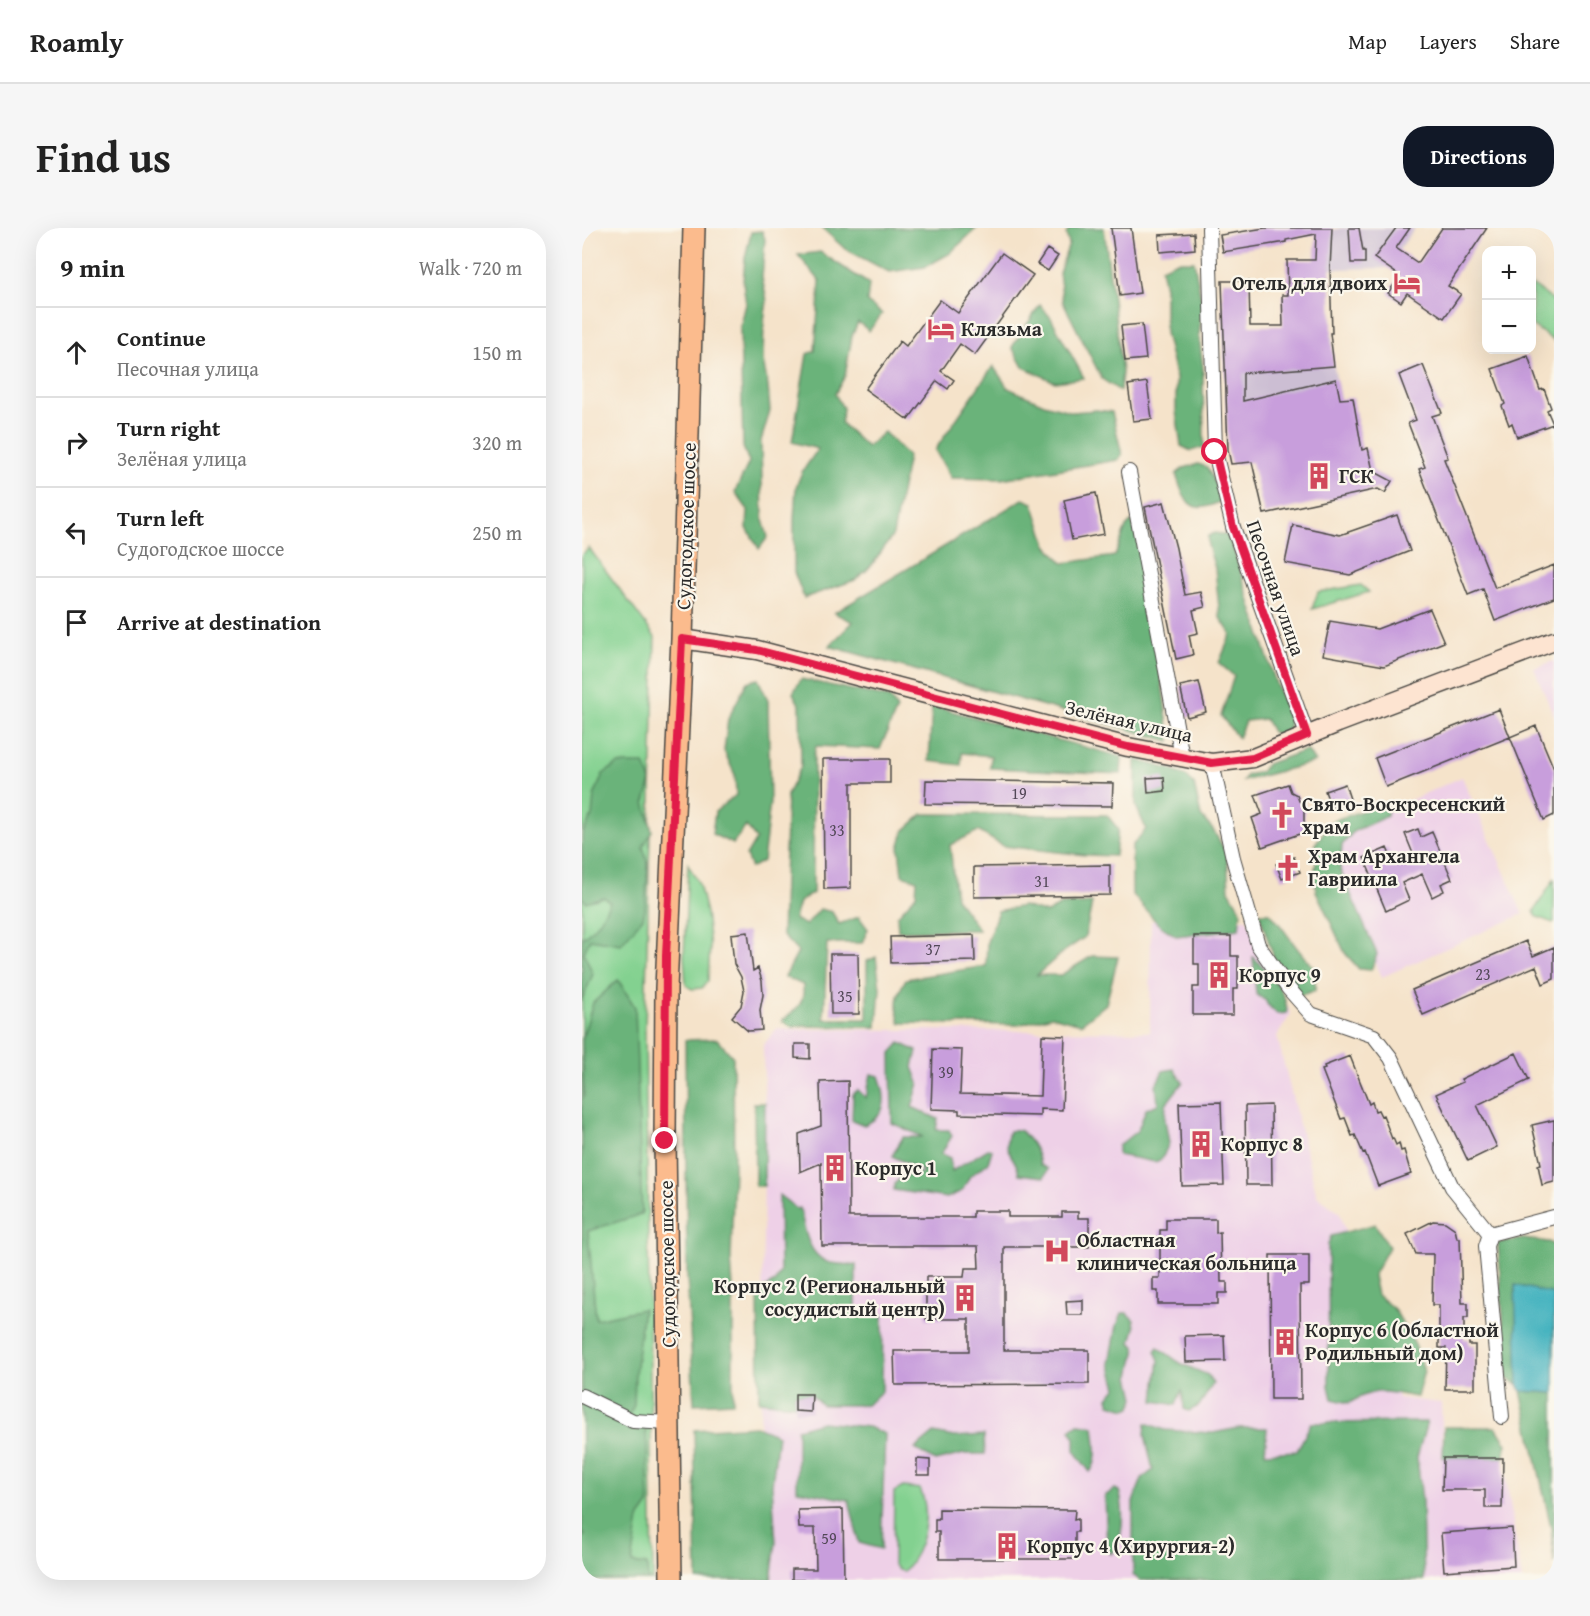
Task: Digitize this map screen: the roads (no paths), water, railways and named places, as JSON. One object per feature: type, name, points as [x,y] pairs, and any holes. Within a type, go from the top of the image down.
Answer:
[{"type":"main road","name":"Судогодское шоссе","points":[[671,1580],[665,1129],[666,988],[682,639],[694,228]]},
{"type":"street","name":"Песочная улица","points":[[1209,228],[1215,452],[1233,527],[1307,735]]},
{"type":"street","points":[[1129,472],[1182,756]]},
{"type":"street","name":"Зелёная улица","points":[[682,639],[757,650],[1128,747],[1212,763],[1253,758],[1307,735],[1554,641]]},
{"type":"street","points":[[1212,763],[1233,858],[1258,945],[1288,988],[1311,1014],[1374,1036],[1391,1058],[1452,1187],[1490,1234]]},
{"type":"street","points":[[1490,1234],[1554,1217]]},
{"type":"street","points":[[1490,1234],[1486,1246],[1502,1418]]},
{"type":"street","points":[[582,1396],[633,1421],[669,1423]]},
{"type":"water","points":[[1515,1285],[1554,1294],[1554,1393],[1521,1391],[1518,1384]]},
{"type":"place","name":"Отель для двоих","points":[[1407,283]]},
{"type":"place","name":"Клязьма","points":[[941,329]]},
{"type":"place","name":"ГСК","points":[[1319,476]]},
{"type":"place","name":"Свято-Воскресенский храм","points":[[1282,815]]},
{"type":"place","name":"Храм Архангела Гавриила","points":[[1288,868]]},
{"type":"place","name":"Корпус 9","points":[[1219,975]]},
{"type":"place","name":"Корпус 8","points":[[1201,1144]]},
{"type":"place","name":"Корпус 1","points":[[835,1168]]},
{"type":"place","name":"Областная клиническая больница","points":[[1057,1251]]},
{"type":"place","name":"Корпус 2 (Региональный сосудистый центр)","points":[[965,1298]]},
{"type":"place","name":"Корпус 6 (Областной Родильный дом)","points":[[1285,1342]]},
{"type":"place","name":"Корпус 4 (Хирургия-2)","points":[[1007,1546]]}]
